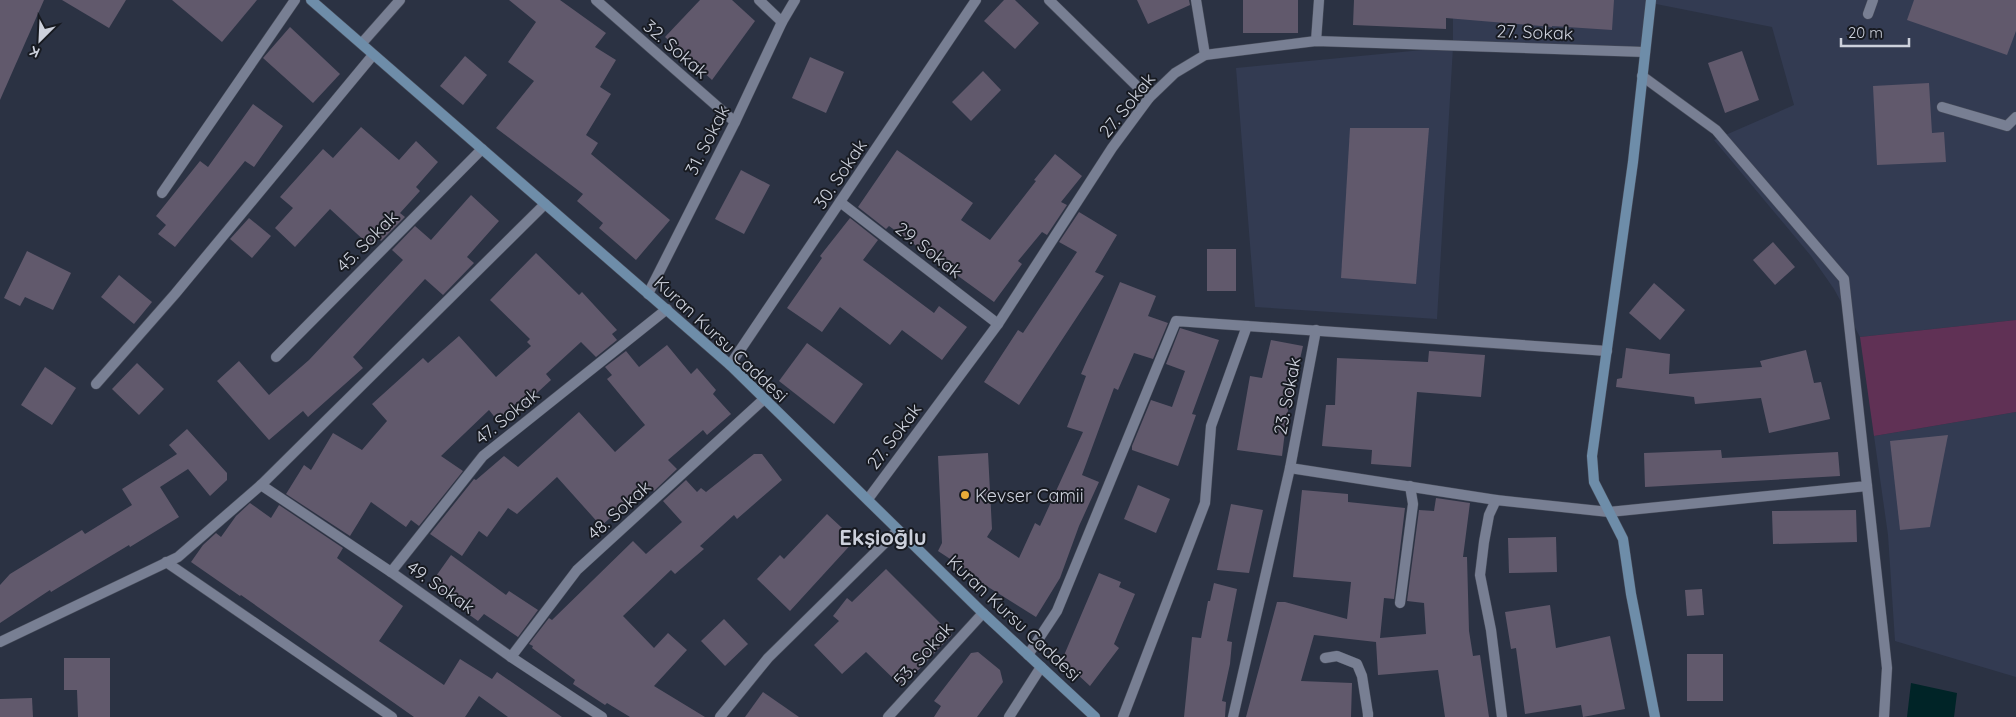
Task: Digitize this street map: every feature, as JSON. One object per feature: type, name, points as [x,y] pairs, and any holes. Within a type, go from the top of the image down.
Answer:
[{"type":"main road","name":"Kuran Kursu Caddesi","points":[[311,0],[362,43],[373,56],[730,365],[763,400],[868,499],[983,613],[1095,717]]},
{"type":"main road","points":[[1651,0],[1592,456],[1594,482],[1623,540],[1631,594],[1655,717]]},
{"type":"street","points":[[162,193],[295,0]]},
{"type":"street","points":[[362,43],[400,0]]},
{"type":"street","name":"32. Sokak","points":[[596,0],[735,122]]},
{"type":"street","points":[[759,0],[782,22]]},
{"type":"street","name":"31. Sokak","points":[[648,294],[735,122],[782,22],[795,0]]},
{"type":"street","name":"30. Sokak","points":[[730,365],[976,0]]},
{"type":"street","points":[[1049,0],[1149,98]]},
{"type":"street","points":[[1196,0],[1205,55]]},
{"type":"street","points":[[1316,41],[1319,0]]},
{"type":"street","points":[[1868,14],[1873,0]]},
{"type":"street","name":"27. Sokak","points":[[868,499],[998,324],[1112,148],[1149,98],[1175,73],[1205,55],[1316,41],[1645,52]]},
{"type":"street","points":[[96,384],[175,294],[373,56]]},
{"type":"street","points":[[1642,76],[1716,130],[1844,279],[1887,668],[1884,717]]},
{"type":"street","points":[[1942,107],[2007,126],[2016,117]]},
{"type":"street","name":"45. Sokak","points":[[276,357],[482,149]]},
{"type":"street","name":"29. Sokak","points":[[840,202],[998,324]]},
{"type":"street","points":[[0,642],[178,557],[261,485],[545,204]]},
{"type":"street","name":"47. Sokak","points":[[390,572],[483,456],[667,309]]},
{"type":"street","points":[[1028,655],[1057,611],[1176,321],[1607,351]]},
{"type":"street","points":[[1123,717],[1205,503],[1211,426],[1247,326]]},
{"type":"street","name":"23. Sokak","points":[[1233,717],[1290,468],[1316,330]]},
{"type":"street","name":"48. Sokak","points":[[511,657],[577,570],[763,400]]},
{"type":"street","points":[[1290,468],[1496,500],[1609,512],[1867,486]]},
{"type":"street","name":"49. Sokak","points":[[261,485],[511,657],[602,717]]},
{"type":"street","points":[[1400,604],[1413,504],[1410,486]]},
{"type":"street","points":[[1496,500],[1490,515],[1484,542],[1480,576],[1491,630],[1502,717]]},
{"type":"street","points":[[720,717],[768,658],[898,530]]},
{"type":"street","points":[[166,562],[392,717]]},
{"type":"street","name":"53. Sokak","points":[[888,717],[983,613]]},
{"type":"street","points":[[1325,658],[1337,656],[1357,664],[1362,676],[1368,716]]},
{"type":"street","points":[[1009,717],[1042,667]]},
{"type":"shaded area","points":[[1453,0],[2016,0],[2016,320],[1860,337],[1834,289],[1811,256],[1714,140],[1794,105],[1772,27],[1651,3],[1650,46],[1453,47]]},
{"type":"shaded area","points":[[1453,47],[1437,319],[1255,307],[1236,68]]},
{"type":"shaded area","points":[[2016,320],[2016,412],[1874,436],[1860,337]]},
{"type":"shaded area","points":[[2016,412],[2016,677],[1895,641],[1888,535],[1874,436]]},
{"type":"shaded area","points":[[1911,683],[1957,693],[1954,717],[1907,717]]},
{"type":"building","points":[[0,0],[44,0],[0,100]]},
{"type":"building","points":[[62,0],[126,0],[109,28]]},
{"type":"building","points":[[172,0],[257,0],[222,42]]},
{"type":"building","points":[[509,0],[560,0],[606,33],[595,47],[616,60],[600,87],[611,94],[586,135],[598,143],[591,154],[670,220],[636,260],[599,228],[603,223],[577,201],[583,194],[496,128],[534,81],[508,62],[536,22]]},
{"type":"building","points":[[700,0],[732,0],[755,21],[712,80],[665,37]]},
{"type":"building","points":[[1004,0],[1015,0],[1039,23],[1015,49],[984,21]]},
{"type":"building","points":[[1137,0],[1189,0],[1190,5],[1148,24]]},
{"type":"building","points":[[1243,0],[1298,0],[1298,33],[1243,33]]},
{"type":"building","points":[[1354,0],[1614,0],[1612,30],[1446,18],[1446,29],[1353,25]]},
{"type":"building","points":[[1914,0],[2016,0],[2016,31],[2007,55],[1907,20]]},
{"type":"building","points":[[290,27],[340,74],[313,103],[263,58]]},
{"type":"building","points":[[1742,51],[1759,100],[1725,113],[1708,63]]},
{"type":"building","points":[[465,56],[487,75],[463,105],[440,86]]},
{"type":"building","points":[[810,57],[844,72],[826,113],[792,98]]},
{"type":"building","points":[[983,71],[1001,90],[971,121],[952,102]]},
{"type":"building","points":[[1929,83],[1932,133],[1944,132],[1946,162],[1877,165],[1873,86]]},
{"type":"building","points":[[253,104],[283,126],[254,167],[245,161],[175,247],[158,234],[166,225],[156,216],[200,161],[208,167]]},
{"type":"building","points":[[361,127],[399,160],[416,141],[438,162],[416,187],[420,191],[400,213],[405,217],[381,241],[377,237],[369,245],[330,209],[295,247],[275,228],[293,208],[280,197],[323,149],[333,158]]},
{"type":"building","points":[[1350,128],[1429,128],[1416,284],[1341,278]]},
{"type":"building","points":[[897,150],[973,203],[961,220],[990,240],[1055,154],[1082,176],[1061,202],[1067,205],[1047,235],[1042,232],[1018,261],[1022,264],[994,302],[889,226],[886,229],[858,207]]},
{"type":"building","points":[[741,170],[770,185],[744,234],[715,219]]},
{"type":"building","points":[[471,195],[499,221],[467,257],[474,263],[443,295],[425,279],[353,357],[363,368],[308,417],[303,411],[269,440],[217,381],[239,361],[269,395],[309,360],[403,260],[392,250],[415,226],[431,240]]},
{"type":"building","points":[[1079,212],[1117,235],[1095,272],[1104,276],[1019,405],[984,382],[1018,330],[1023,333],[1077,252],[1059,242]]},
{"type":"building","points":[[249,218],[271,236],[252,258],[230,239]]},
{"type":"building","points":[[850,218],[878,240],[863,260],[934,313],[939,306],[967,327],[942,360],[902,330],[890,345],[840,307],[822,332],[787,308],[822,258],[820,256]]},
{"type":"building","points":[[1773,242],[1795,267],[1775,285],[1753,260]]},
{"type":"building","points":[[1207,249],[1236,249],[1236,291],[1207,291]]},
{"type":"building","points":[[27,251],[71,273],[53,310],[25,297],[20,306],[4,298]]},
{"type":"building","points":[[536,253],[579,295],[582,292],[617,330],[612,334],[617,340],[596,357],[581,342],[546,374],[551,380],[525,404],[521,399],[497,420],[489,410],[441,456],[463,471],[419,526],[411,520],[406,527],[371,502],[350,536],[286,494],[304,465],[311,470],[333,433],[362,450],[387,421],[372,404],[423,358],[428,363],[459,336],[496,377],[531,346],[527,342],[530,339],[490,300]]},
{"type":"building","points":[[119,275],[152,302],[134,324],[101,297]]},
{"type":"building","points":[[1120,282],[1156,296],[1148,316],[1168,323],[1153,359],[1134,353],[1118,390],[1114,388],[1082,475],[1099,482],[1079,526],[1060,578],[1036,617],[977,580],[979,578],[938,551],[942,543],[938,456],[988,453],[992,529],[987,537],[1019,558],[1035,523],[1040,526],[1083,432],[1067,427],[1086,376],[1081,374]]},
{"type":"building","points":[[1654,283],[1685,310],[1660,340],[1629,313]]},
{"type":"building","points":[[1180,328],[1219,340],[1192,414],[1196,415],[1178,466],[1132,450],[1132,446],[1151,400],[1172,407],[1185,371],[1166,364]]},
{"type":"building","points":[[1271,340],[1303,346],[1287,415],[1282,456],[1237,450],[1250,376],[1262,378]]},
{"type":"building","points":[[807,343],[863,384],[834,424],[779,381]]},
{"type":"building","points":[[667,345],[691,374],[697,368],[716,390],[713,394],[731,414],[707,435],[703,430],[668,460],[677,469],[654,491],[652,489],[646,493],[643,489],[601,526],[557,477],[517,514],[508,508],[487,537],[479,531],[462,556],[430,534],[474,479],[476,480],[504,456],[518,467],[579,412],[615,452],[645,425],[607,379],[612,375],[605,367],[626,351],[639,367]]},
{"type":"building","points":[[1626,348],[1670,354],[1669,374],[1762,367],[1760,361],[1806,350],[1814,383],[1821,382],[1830,419],[1769,433],[1761,398],[1695,404],[1694,397],[1616,387],[1617,379],[1622,378]]},
{"type":"building","points":[[1429,351],[1485,355],[1481,397],[1417,392],[1411,467],[1371,464],[1372,450],[1322,446],[1326,405],[1335,405],[1337,358],[1428,362]]},
{"type":"building","points":[[137,363],[164,389],[139,415],[112,389]]},
{"type":"building","points":[[45,367],[76,388],[52,425],[21,405]]},
{"type":"building","points":[[187,429],[227,473],[227,480],[210,496],[188,469],[160,487],[179,517],[51,592],[50,590],[0,623],[0,585],[10,574],[82,530],[85,534],[132,505],[122,489],[177,454],[169,445]]},
{"type":"building","points":[[1948,435],[1930,527],[1900,530],[1890,441]]},
{"type":"building","points":[[1721,450],[1722,458],[1838,452],[1840,476],[1645,487],[1644,453]]},
{"type":"building","points":[[754,454],[762,454],[782,480],[737,519],[734,515],[700,546],[704,549],[675,574],[671,570],[623,616],[654,648],[668,633],[687,650],[654,686],[705,717],[630,717],[607,703],[605,705],[573,684],[575,680],[532,648],[533,646],[529,644],[549,618],[552,620],[633,541],[646,554],[682,522],[663,501],[686,480],[697,492],[701,488],[706,492]]},
{"type":"building","points":[[1138,485],[1170,499],[1156,533],[1124,519]]},
{"type":"building","points":[[1302,490],[1348,494],[1348,502],[1405,508],[1394,599],[1384,598],[1380,638],[1426,634],[1424,603],[1407,601],[1419,510],[1434,511],[1436,498],[1470,503],[1463,557],[1467,557],[1469,631],[1473,656],[1480,655],[1489,717],[1445,717],[1438,670],[1378,675],[1376,642],[1314,635],[1301,681],[1352,683],[1351,717],[1246,717],[1277,602],[1285,602],[1347,619],[1351,582],[1293,577]]},
{"type":"building","points":[[250,503],[271,518],[279,505],[343,548],[337,558],[403,606],[379,641],[444,685],[460,659],[492,679],[497,672],[562,717],[508,717],[479,696],[465,717],[414,717],[191,562],[203,545],[216,533],[221,537],[236,516]]},
{"type":"building","points":[[1231,504],[1263,510],[1249,573],[1217,570]]},
{"type":"building","points":[[1856,510],[1857,542],[1773,544],[1772,511]]},
{"type":"building","points":[[827,514],[855,540],[790,611],[757,579],[780,555],[784,559]]},
{"type":"building","points":[[1556,537],[1557,572],[1509,573],[1508,538]]},
{"type":"building","points":[[451,555],[506,595],[509,591],[538,610],[518,637],[484,614],[478,621],[429,586]]},
{"type":"building","points":[[886,569],[952,635],[902,687],[866,652],[842,674],[814,645],[839,621],[833,616],[847,598],[852,602]]},
{"type":"building","points":[[1099,573],[1121,582],[1119,587],[1135,594],[1114,644],[1119,648],[1090,686],[1062,660]]},
{"type":"building","points":[[1214,583],[1237,589],[1227,641],[1232,642],[1230,664],[1222,701],[1226,702],[1225,717],[1184,717],[1192,637],[1201,638],[1208,601],[1210,601]]},
{"type":"building","points":[[1702,589],[1704,615],[1687,616],[1685,590]]},
{"type":"building","points":[[1550,605],[1556,648],[1610,636],[1625,709],[1583,717],[1581,705],[1525,714],[1516,648],[1511,649],[1505,612]]},
{"type":"building","points":[[724,619],[748,644],[725,666],[701,641]]},
{"type":"building","points":[[978,652],[1000,670],[1003,682],[977,717],[934,717],[941,706],[934,701],[971,653]]},
{"type":"building","points":[[1687,654],[1723,654],[1723,701],[1687,701]]},
{"type":"building","points":[[64,658],[110,658],[110,717],[78,717],[77,690],[64,690]]},
{"type":"building","points":[[763,692],[799,717],[745,717]]},
{"type":"building","points":[[32,698],[33,717],[0,717],[0,699]]},
{"type":"place","name":"Kevser Camii","points":[[965,495]]},
{"type":"district","name":"Ekşioğlu","points":[[883,537]]}]
